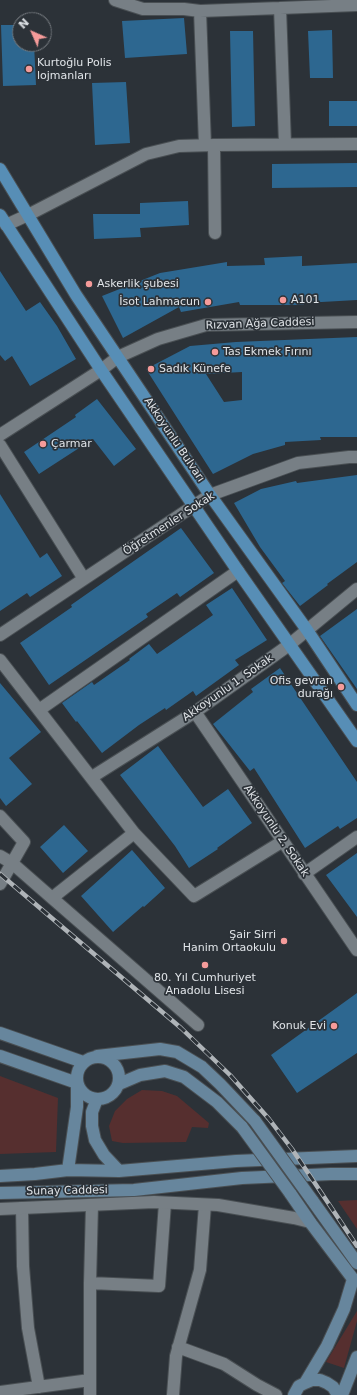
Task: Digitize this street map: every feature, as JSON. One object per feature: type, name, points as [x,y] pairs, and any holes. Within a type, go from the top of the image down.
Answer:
[{"type":"main road","name":"Akkoyunlu Bulvarı","points":[[0,169],[76,295],[210,495],[308,630],[357,705]]},
{"type":"main road","name":"Akkoyunlu Bulvarı","points":[[3,220],[101,370],[238,571],[357,740]]},
{"type":"main road","points":[[0,1033],[83,1062]]},
{"type":"main road","points":[[68,1170],[78,1107],[77,1072],[83,1062],[97,1056],[160,1049],[178,1052],[202,1067],[255,1121],[357,1263]]},
{"type":"main road","points":[[0,1056],[77,1083],[84,1094],[90,1098],[97,1099],[110,1095],[115,1090],[120,1077],[115,1064],[110,1059],[97,1056]]},
{"type":"main road","points":[[118,1084],[140,1074],[165,1071],[184,1076],[217,1102],[242,1127],[310,1222],[355,1280],[327,1346],[305,1383]]},
{"type":"main road","points":[[97,1099],[92,1112],[92,1126],[95,1140],[104,1155],[119,1171]]},
{"type":"main road","name":"Sunay Caddesi","points":[[0,1176],[68,1170],[119,1171],[236,1161],[357,1156]]},
{"type":"main road","name":"Sunay Caddesi","points":[[0,1193],[134,1190],[242,1178],[357,1174]]},
{"type":"main road","points":[[342,1395],[357,1357]]},
{"type":"main road","points":[[294,1395],[299,1386],[312,1380],[320,1380],[327,1383],[338,1395]]},
{"type":"street","points":[[115,0],[143,9],[184,4],[200,11],[280,8],[307,4],[357,5]]},
{"type":"street","points":[[280,8],[285,144]]},
{"type":"street","points":[[200,11],[215,233]]},
{"type":"street","points":[[3,220],[28,215],[146,154],[179,146],[357,144]]},
{"type":"street","name":"Rızvan Ağa Caddesi","points":[[0,435],[101,370],[118,357],[158,340],[206,325],[357,322]]},
{"type":"street","points":[[0,445],[84,579]]},
{"type":"street","name":"Öğretmenler Sokak","points":[[0,635],[210,495],[298,463],[357,457]]},
{"type":"street","points":[[39,710],[238,571]]},
{"type":"street","name":"Akkoyunlu 1. Sokak","points":[[92,777],[195,712],[290,645],[357,589]]},
{"type":"street","points":[[0,660],[134,832],[194,896],[283,841]]},
{"type":"street","name":"Akkoyunlu 2. Sokak","points":[[195,712],[357,950]]},
{"type":"street","points":[[0,816],[24,842],[0,884]]},
{"type":"street","points":[[52,898],[134,832]]},
{"type":"street","points":[[304,874],[357,837]]},
{"type":"street","points":[[0,856],[12,863],[198,1025]]},
{"type":"street","points":[[0,1209],[165,1202],[218,1205],[310,1222]]},
{"type":"street","points":[[90,1283],[159,1286],[165,1202]]},
{"type":"street","points":[[90,1395],[92,1205]]},
{"type":"street","points":[[173,1395],[176,1356],[200,1270],[205,1205]]},
{"type":"street","points":[[22,1208],[23,1266],[28,1328],[39,1387]]},
{"type":"street","points":[[178,1348],[224,1364],[276,1395]]},
{"type":"street","points":[[0,1392],[90,1380]]},
{"type":"shaded area","points":[[0,1076],[58,1098],[56,1152],[0,1154]]},
{"type":"shaded area","points":[[142,1090],[162,1091],[177,1096],[209,1123],[208,1128],[192,1127],[186,1142],[123,1143],[112,1141],[109,1126],[115,1111],[127,1099]]},
{"type":"shaded area","points":[[357,1200],[357,1229],[338,1201]]},
{"type":"shaded area","points":[[357,1311],[357,1321],[344,1368],[326,1362]]},
{"type":"building","points":[[184,18],[187,54],[125,58],[122,21]]},
{"type":"building","points":[[1,25],[12,25],[12,52],[34,52],[36,85],[3,86]]},
{"type":"building","points":[[332,30],[333,78],[310,78],[308,31]]},
{"type":"building","points":[[230,31],[253,31],[255,126],[232,127]]},
{"type":"building","points":[[126,82],[130,143],[95,145],[92,83]]},
{"type":"building","points":[[329,101],[357,101],[357,126],[329,126]]},
{"type":"building","points":[[357,163],[357,187],[272,188],[272,164]]},
{"type":"building","points":[[188,201],[189,225],[140,228],[141,237],[94,239],[93,214],[140,214],[140,203]]},
{"type":"building","points":[[302,256],[302,266],[357,263],[357,300],[304,303],[304,305],[240,305],[239,302],[181,312],[179,307],[123,338],[102,296],[160,273],[227,262],[227,266],[265,265],[264,258]]},
{"type":"building","points":[[0,271],[26,311],[40,302],[57,326],[76,359],[30,386],[12,356],[5,361],[0,355]]},
{"type":"building","points":[[357,337],[357,437],[320,437],[321,440],[285,442],[285,445],[253,454],[213,474],[146,369],[190,346],[236,342]],"holes":[[[242,372],[242,400],[224,402],[206,374]]]},
{"type":"building","points":[[97,399],[136,449],[114,466],[93,439],[39,474],[24,452],[76,417],[75,415]]},
{"type":"building","points":[[357,475],[357,562],[300,606],[282,583],[285,581],[260,547],[234,503],[261,489],[296,481],[297,483]]},
{"type":"building","points":[[0,494],[40,558],[47,553],[62,576],[30,597],[27,593],[0,611]]},
{"type":"building","points":[[181,528],[214,573],[180,597],[177,593],[146,614],[148,617],[49,685],[20,643],[72,607],[71,605]]},
{"type":"building","points":[[232,588],[267,640],[235,660],[239,665],[196,696],[193,691],[166,710],[165,708],[139,725],[102,753],[62,703],[92,682],[94,685],[130,660],[129,659],[149,644],[157,654],[213,615],[206,605]]},
{"type":"building","points":[[357,609],[357,689],[320,636]]},
{"type":"building","points":[[280,668],[357,782],[357,818],[340,829],[338,826],[305,848],[254,768],[250,771],[213,724],[253,692],[251,689]]},
{"type":"building","points":[[0,683],[41,732],[9,758],[32,784],[6,806],[0,798]]},
{"type":"building","points":[[158,746],[203,807],[228,789],[252,823],[217,848],[218,849],[189,868],[175,846],[120,775]]},
{"type":"building","points":[[64,825],[88,851],[63,873],[40,847]]},
{"type":"building","points":[[132,850],[165,888],[113,932],[81,896]]},
{"type":"building","points":[[357,853],[357,917],[326,875]]},
{"type":"building","name":"Konuk Evi","points":[[357,993],[357,1053],[297,1093],[271,1055]]},
{"type":"railway","points":[[0,874],[181,1028],[230,1075],[269,1119],[292,1149],[357,1246]]},
{"type":"place","name":"Kurtoğlu Polis lojmanları","points":[[29,69]]},
{"type":"place","name":"Askerlik şubesi","points":[[89,284]]},
{"type":"place","name":"A101","points":[[283,300]]},
{"type":"place","name":"İsot Lahmacun","points":[[208,302]]},
{"type":"place","name":"Tas Ekmek Fırını","points":[[215,352]]},
{"type":"place","name":"Sadık Künefe","points":[[151,369]]},
{"type":"place","name":"Çarmar","points":[[43,444]]},
{"type":"place","name":"Ofis gevran durağı","points":[[341,687]]},
{"type":"place","name":"Şair Sirri Hanim Ortaokulu","points":[[284,941]]},
{"type":"place","name":"80. Yıl Cumhuriyet Anadolu Lisesi","points":[[205,965]]},
{"type":"place","name":"Konuk Evi","points":[[334,1026]]}]
